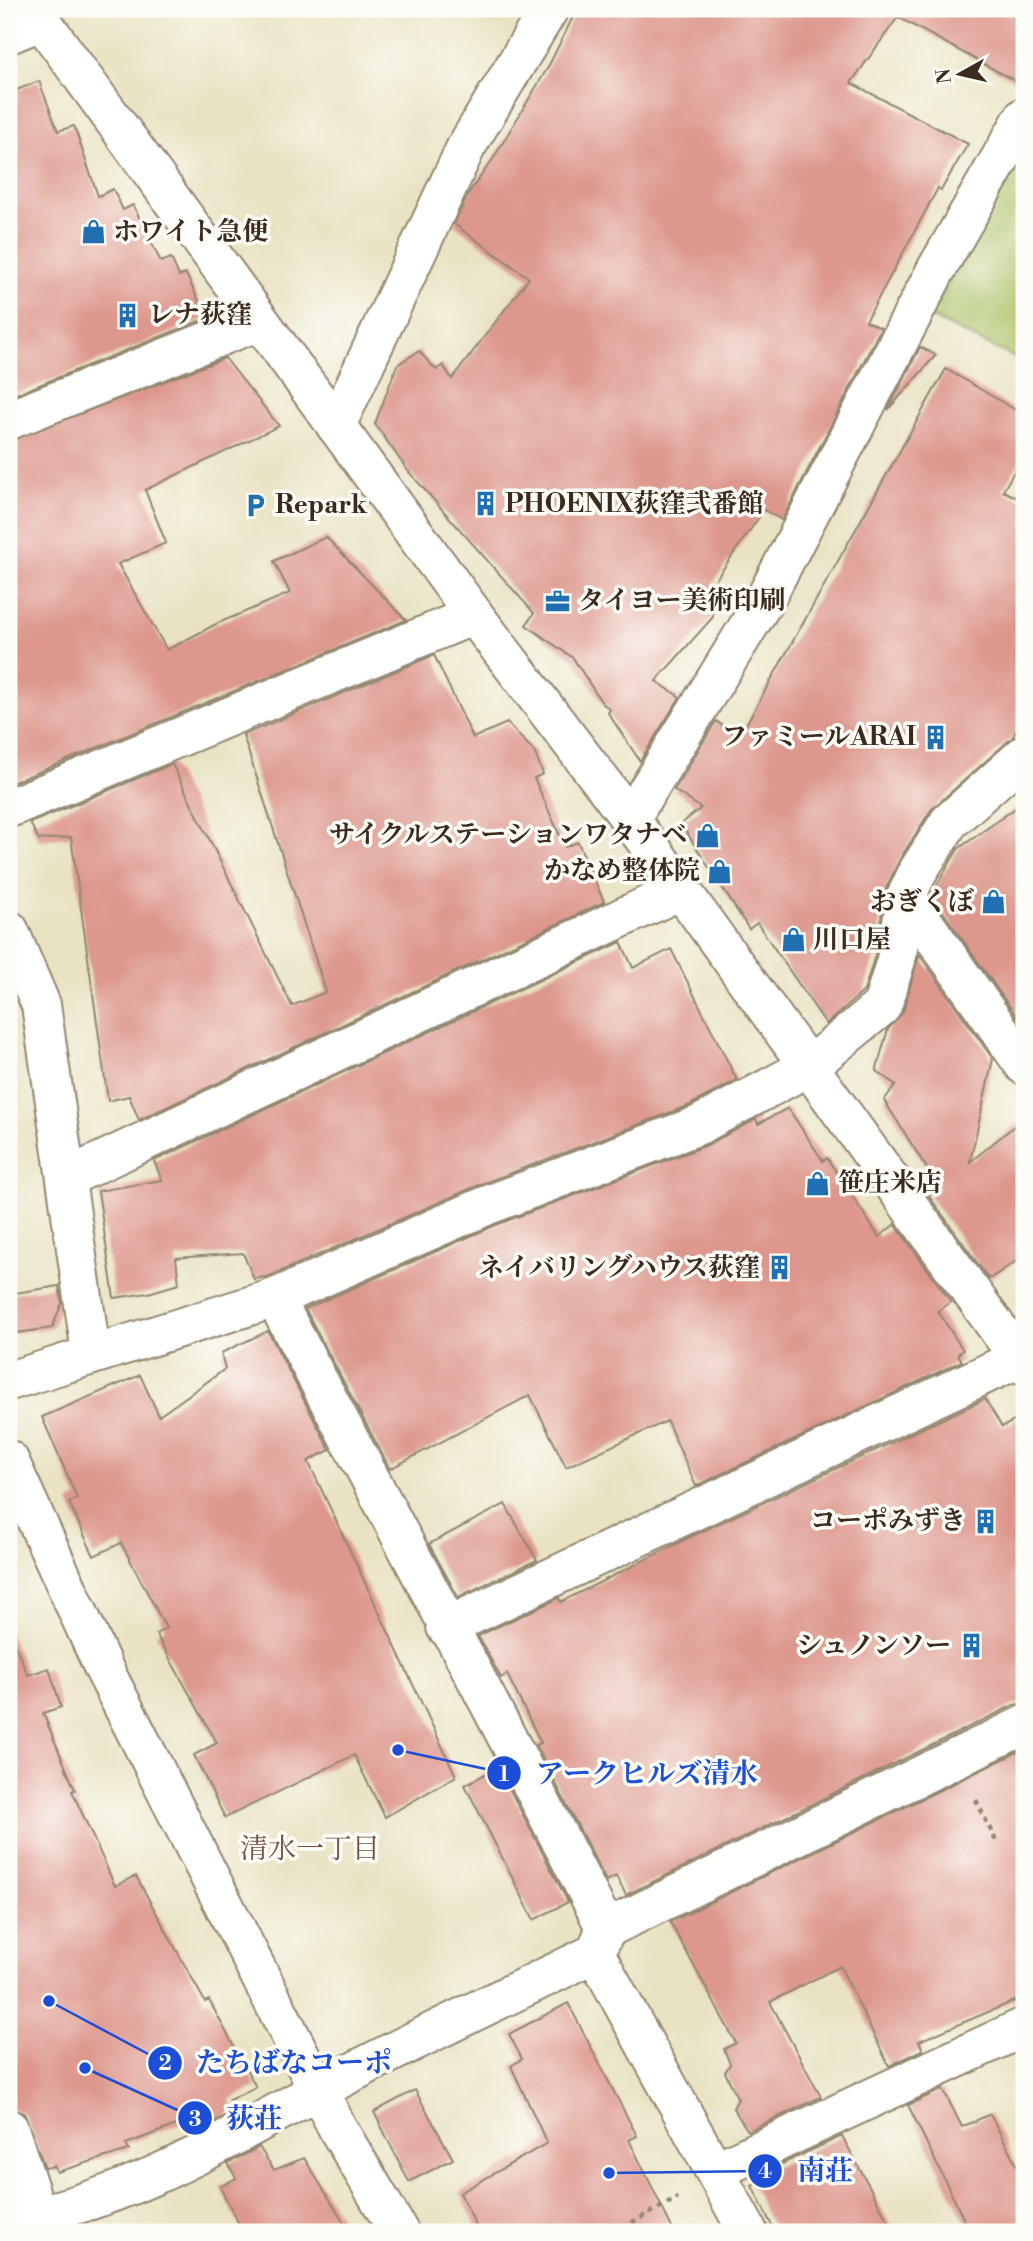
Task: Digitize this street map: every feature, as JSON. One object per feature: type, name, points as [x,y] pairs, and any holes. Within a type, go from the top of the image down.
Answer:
[{"type":"street","points":[[336,426],[466,148],[549,9]]},
{"type":"street","points":[[27,21],[259,321],[474,615],[630,819],[1022,1359],[446,1627]]},
{"type":"street","points":[[630,819],[764,601],[936,270],[1024,117]]},
{"type":"street","points":[[9,420],[259,321]]},
{"type":"street","points":[[9,807],[474,615]]},
{"type":"street","points":[[9,1381],[91,1353],[275,1298],[488,1205],[699,1125],[808,1067],[882,1006],[896,960],[906,897],[918,871],[949,822],[1024,755]]},
{"type":"street","points":[[66,1178],[681,890]]},
{"type":"street","points":[[906,897],[1024,1065]]},
{"type":"street","points":[[9,930],[41,1005],[91,1353]]},
{"type":"street","points":[[275,1298],[446,1627],[497,1713],[601,1941],[748,2232]]},
{"type":"street","points":[[9,1460],[104,1670],[338,2129],[399,2232]]},
{"type":"street","points":[[9,2129],[23,2218],[168,2171],[601,1941],[1024,1725]]},
{"type":"street","points":[[718,2173],[1019,2041]]},
{"type":"path","points":[[614,2232],[718,2173]]},
{"type":"green space","points":[[1024,150],[1024,362],[930,317]]},
{"type":"building","points":[[577,9],[1024,9],[1024,86],[898,17],[851,83],[968,144],[941,190],[938,188],[866,321],[881,328],[782,520],[764,510],[714,582],[727,592],[712,609],[713,617],[656,681],[680,697],[640,761],[608,713],[610,709],[602,703],[573,658],[526,625],[534,613],[408,471],[375,424],[397,365],[419,351],[436,370],[443,365],[452,379],[529,278],[454,224],[470,191],[493,159],[547,69]]},
{"type":"building","points":[[39,81],[58,131],[74,126],[98,196],[113,189],[123,210],[133,205],[161,262],[171,258],[179,276],[186,274],[207,318],[9,397],[9,93]]},
{"type":"building","points":[[920,347],[936,355],[888,410]]},
{"type":"building","points":[[225,358],[279,426],[145,490],[166,543],[118,564],[167,650],[216,624],[290,593],[274,561],[326,537],[406,620],[9,784],[9,441]]},
{"type":"building","points":[[946,369],[1024,415],[1024,454],[1003,491],[1024,501],[1024,713],[1013,737],[931,810],[900,859],[886,888],[875,955],[864,991],[826,1024],[757,923],[749,929],[681,824],[701,808],[674,790],[716,721],[739,737]]},
{"type":"building","points":[[434,655],[473,738],[507,723],[534,751],[543,774],[534,778],[565,847],[578,842],[604,902],[139,1120],[129,1096],[108,1101],[71,837],[39,840],[30,823],[172,764],[292,1006],[326,992],[243,735]]},
{"type":"building","points":[[1024,802],[1024,1013],[1017,1017],[931,895],[958,849]]},
{"type":"building","points":[[621,942],[633,968],[671,949],[737,1080],[690,1105],[479,1185],[270,1276],[254,1279],[243,1253],[176,1258],[179,1284],[148,1293],[114,1298],[98,1191],[162,1180],[154,1161]]},
{"type":"building","points":[[919,954],[993,1059],[970,1162],[1024,1118],[1024,1256],[989,1279],[929,1196],[939,1188],[884,1100],[896,1085],[876,1071],[888,1029],[903,1012]]},
{"type":"building","points":[[788,1108],[823,1161],[827,1158],[879,1237],[895,1224],[951,1302],[938,1311],[963,1350],[958,1354],[962,1361],[696,1486],[667,1421],[566,1467],[530,1395],[390,1469],[305,1309],[496,1225],[707,1145],[756,1119],[758,1124]]},
{"type":"building","points":[[59,1286],[62,1303],[52,1328],[9,1334],[9,1294]]},
{"type":"building","points":[[268,1331],[330,1450],[308,1461],[456,1776],[385,1817],[354,1755],[225,1818],[194,1755],[217,1743],[156,1634],[166,1628],[121,1543],[94,1556],[69,1503],[77,1498],[42,1417],[140,1375],[159,1416],[225,1369],[221,1353]]},
{"type":"building","points":[[985,1399],[1002,1427],[1024,1416],[1024,1703],[1014,1705],[626,1895],[616,1876],[606,1881],[536,1745],[541,1743],[507,1674],[501,1678],[478,1636],[559,1598],[561,1602],[692,1536]]},
{"type":"building","points":[[505,1504],[537,1560],[458,1597],[429,1544]]},
{"type":"building","points":[[9,1632],[28,1675],[49,1668],[61,1707],[43,1713],[75,1790],[72,1791],[115,1886],[136,1876],[205,2002],[209,2000],[256,2087],[229,2100],[236,2110],[208,2125],[203,2115],[126,2144],[129,2150],[57,2172],[54,2166],[45,2168],[24,2113],[9,2108]]},
{"type":"building","points":[[1024,1749],[1024,1997],[919,2041],[923,2050],[889,2066],[840,1966],[770,2002],[821,2097],[748,2131],[733,2108],[738,2099],[725,2072],[730,2064],[724,2049],[736,2043],[670,1922]]},
{"type":"building","points":[[498,1767],[568,1902],[534,1920],[465,1785]]},
{"type":"building","points":[[568,2003],[637,2136],[629,2140],[674,2232],[479,2232],[460,2193],[547,2143],[511,2066],[522,2059],[509,2034]]},
{"type":"building","points":[[943,2089],[962,2127],[990,2114],[1024,2179],[1024,2232],[970,2232],[908,2105]]},
{"type":"building","points":[[415,2090],[453,2159],[409,2182],[374,2112]]},
{"type":"building","points":[[842,2136],[894,2232],[775,2232],[752,2186],[774,2174],[771,2169]]},
{"type":"building","points":[[259,2147],[274,2170],[304,2158],[350,2232],[243,2232],[220,2187],[236,2178],[228,2163]]},
{"type":"place","name":"ホワイト急便","points":[[93,232]]},
{"type":"place","name":"レナ荻窪","points":[[128,315]]},
{"type":"place","name":"PHOENIX荻窪弐番館","points":[[485,504]]},
{"type":"place","name":"Repark","points":[[255,505]]},
{"type":"place","name":"タイヨー美術印刷","points":[[558,601]]},
{"type":"place","name":"ファミールARAI","points":[[936,737]]},
{"type":"place","name":"サイクルステーションワタナベ","points":[[707,835]]},
{"type":"place","name":"かなめ整体院","points":[[720,871]]},
{"type":"place","name":"おぎくぼ","points":[[994,902]]},
{"type":"place","name":"川口屋","points":[[793,940]]},
{"type":"place","name":"笹庄米店","points":[[818,1183]]},
{"type":"place","name":"ネイバリングハウス荻窪","points":[[780,1268]]},
{"type":"place","name":"コーポみずき","points":[[986,1521]]},
{"type":"place","name":"シュノンソー","points":[[971,1646]]},
{"type":"place","name":"アークヒルズ清水","points":[[398,1750]]},
{"type":"place","name":"たちばなコーポ","points":[[49,2001]]},
{"type":"place","name":"荻荘","points":[[85,2068]]},
{"type":"place","name":"南荘","points":[[609,2173]]},
{"type":"district","name":"清水一丁目","points":[[310,1849]]}]
